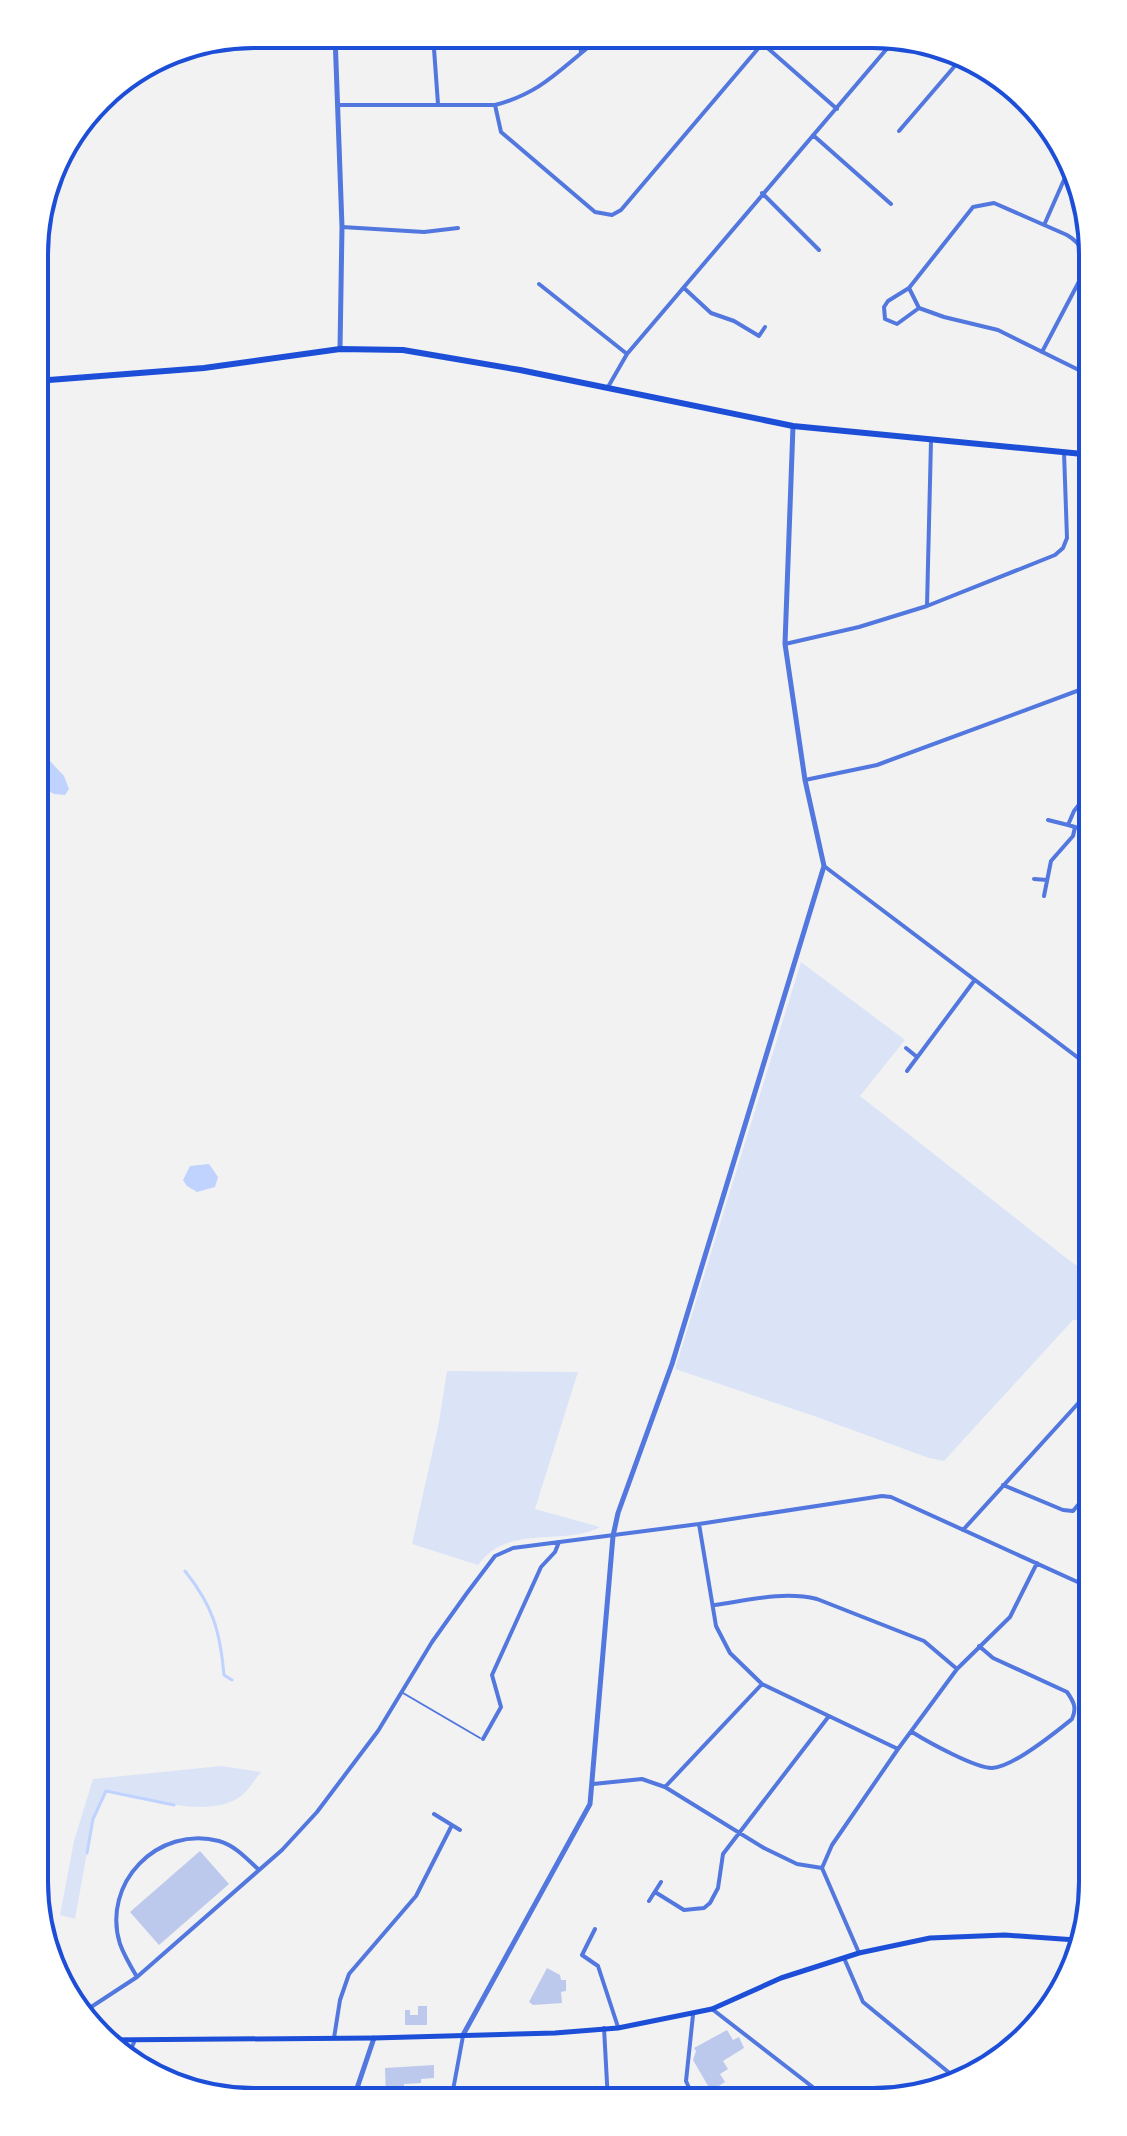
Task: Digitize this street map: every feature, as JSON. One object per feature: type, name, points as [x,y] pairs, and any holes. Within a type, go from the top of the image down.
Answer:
[{"type":"main road","points":[[48,380],[204,368],[340,349],[403,350],[793,426],[1079,454]]},
{"type":"main road","points":[[122,2040],[374,2038],[555,2033],[618,2028],[693,2015],[781,1978],[859,1953],[930,1938],[1007,1935],[1070,1940]]},
{"type":"street","points":[[336,48],[342,227],[340,349]]},
{"type":"street","points":[[434,48],[438,104]]},
{"type":"street","points":[[580,48],[581,52]]},
{"type":"street","points":[[339,105],[495,105],[519,99],[548,83],[586,48]]},
{"type":"street","points":[[495,105],[501,132],[595,212],[612,215],[621,210],[759,48]]},
{"type":"street","points":[[767,48],[837,109]]},
{"type":"street","points":[[607,389],[627,354],[888,48]]},
{"type":"street","points":[[899,131],[955,66]]},
{"type":"street","points":[[813,135],[891,204]]},
{"type":"street","points":[[1045,223],[1064,179]]},
{"type":"street","points":[[762,193],[819,250]]},
{"type":"street","points":[[919,308],[897,324],[885,319],[884,307],[888,301],[909,288],[973,207],[994,203],[1045,223],[1079,242]]},
{"type":"street","points":[[342,227],[424,232],[458,228]]},
{"type":"street","points":[[1042,352],[1079,282]]},
{"type":"street","points":[[539,284],[627,354]]},
{"type":"street","points":[[684,288],[711,313],[734,321],[759,336],[765,327]]},
{"type":"street","points":[[909,288],[919,308],[998,330],[1079,370]]},
{"type":"street","points":[[453,2088],[463,2035],[590,1804],[613,1536],[618,1513],[672,1364],[824,866],[805,780],[785,644],[793,426]]},
{"type":"street","points":[[927,606],[931,439]]},
{"type":"street","points":[[785,644],[859,627],[927,606],[1055,555],[1063,548],[1067,538],[1064,452]]},
{"type":"street","points":[[805,780],[877,765],[1079,690]]},
{"type":"street","points":[[1068,825],[1079,805]]},
{"type":"street","points":[[1048,820],[1079,828]]},
{"type":"street","points":[[1044,896],[1051,861],[1073,836],[1075,827]]},
{"type":"street","points":[[824,866],[1079,1059]]},
{"type":"street","points":[[1034,879],[1047,880]]},
{"type":"street","points":[[907,1071],[974,981]]},
{"type":"street","points":[[906,1048],[917,1057]]},
{"type":"street","points":[[962,1531],[1079,1402]]},
{"type":"street","points":[[1003,1485],[1063,1510],[1073,1511],[1079,1501]]},
{"type":"street","points":[[91,2007],[137,1977],[259,1870],[317,1812],[378,1731],[432,1642],[495,1556],[513,1548],[882,1496],[891,1497],[1079,1582]]},
{"type":"street","points":[[699,1524],[716,1626],[730,1653],[762,1684],[898,1749]]},
{"type":"street","points":[[483,1739],[501,1707],[492,1675],[541,1567],[555,1552],[559,1542]]},
{"type":"street","points":[[859,1953],[822,1868],[832,1845],[957,1669],[1010,1617],[1037,1563]]},
{"type":"street","points":[[714,1605],[784,1595],[817,1599],[924,1641],[957,1669]]},
{"type":"street","points":[[912,1732],[930,1743],[992,1768],[1008,1763],[1072,1719],[1075,1711],[1073,1700],[1067,1692],[993,1658],[979,1646]]},
{"type":"street","points":[[665,1787],[762,1684]]},
{"type":"street","points":[[655,1892],[679,1908],[693,1910],[704,1908],[715,1897],[723,1854],[829,1716]]},
{"type":"street","points":[[593,1784],[642,1779],[665,1787],[764,1848],[797,1864],[822,1868]]},
{"type":"street","points":[[434,1814],[460,1830]]},
{"type":"street","points":[[334,2038],[340,2000],[349,1974],[416,1896],[452,1825]]},
{"type":"street","points":[[137,1977],[120,1943],[117,1926],[123,1884],[139,1862],[174,1841],[218,1841],[236,1849],[259,1870]]},
{"type":"street","points":[[649,1901],[661,1882]]},
{"type":"street","points":[[595,1929],[582,1955],[598,1966],[618,2028]]},
{"type":"street","points":[[844,1958],[863,2002],[949,2073]]},
{"type":"street","points":[[712,2009],[814,2088]]},
{"type":"street","points":[[689,2088],[686,2081],[693,2015]]},
{"type":"street","points":[[604,2028],[607,2088]]},
{"type":"street","points":[[357,2088],[374,2038]]},
{"type":"street","points":[[132,2047],[135,2040]]},
{"type":"lane","points":[[402,1692],[483,1739]]},
{"type":"shaded area","points":[[801,962],[905,1040],[860,1096],[1079,1267],[1079,1320],[1073,1320],[944,1461],[675,1369]]},
{"type":"shaded area","points":[[447,1371],[578,1372],[535,1509],[600,1527],[585,1533],[504,1544],[490,1552],[478,1565],[412,1544]]},
{"type":"shaded area","points":[[221,1766],[261,1772],[241,1796],[211,1806],[175,1805],[106,1791],[93,1819],[75,1919],[60,1915],[74,1841],[93,1779]]},
{"type":"water","points":[[48,760],[64,776],[69,789],[65,795],[48,791]]},
{"type":"water","points":[[209,1164],[218,1177],[215,1187],[197,1192],[187,1186],[183,1180],[190,1166]]},
{"type":"building","points":[[200,1851],[229,1884],[159,1945],[130,1912]]},
{"type":"building","points":[[547,1968],[560,1975],[561,1980],[566,1980],[566,1991],[561,1992],[562,2003],[533,2005],[529,2002]]},
{"type":"building","points":[[418,2006],[427,2006],[427,2025],[405,2025],[405,2010],[410,2010],[410,2015],[418,2015]]},
{"type":"building","points":[[727,2030],[733,2040],[739,2037],[744,2048],[723,2061],[728,2069],[720,2074],[725,2082],[709,2088],[693,2060],[694,2048]]},
{"type":"building","points":[[434,2065],[434,2078],[404,2084],[404,2088],[386,2088],[385,2068]]},
{"type":"waterway","points":[[185,1571],[209,1608],[220,1645],[224,1675],[232,1680]]},
{"type":"waterway","points":[[87,1853],[93,1819],[106,1791],[174,1805]]}]
